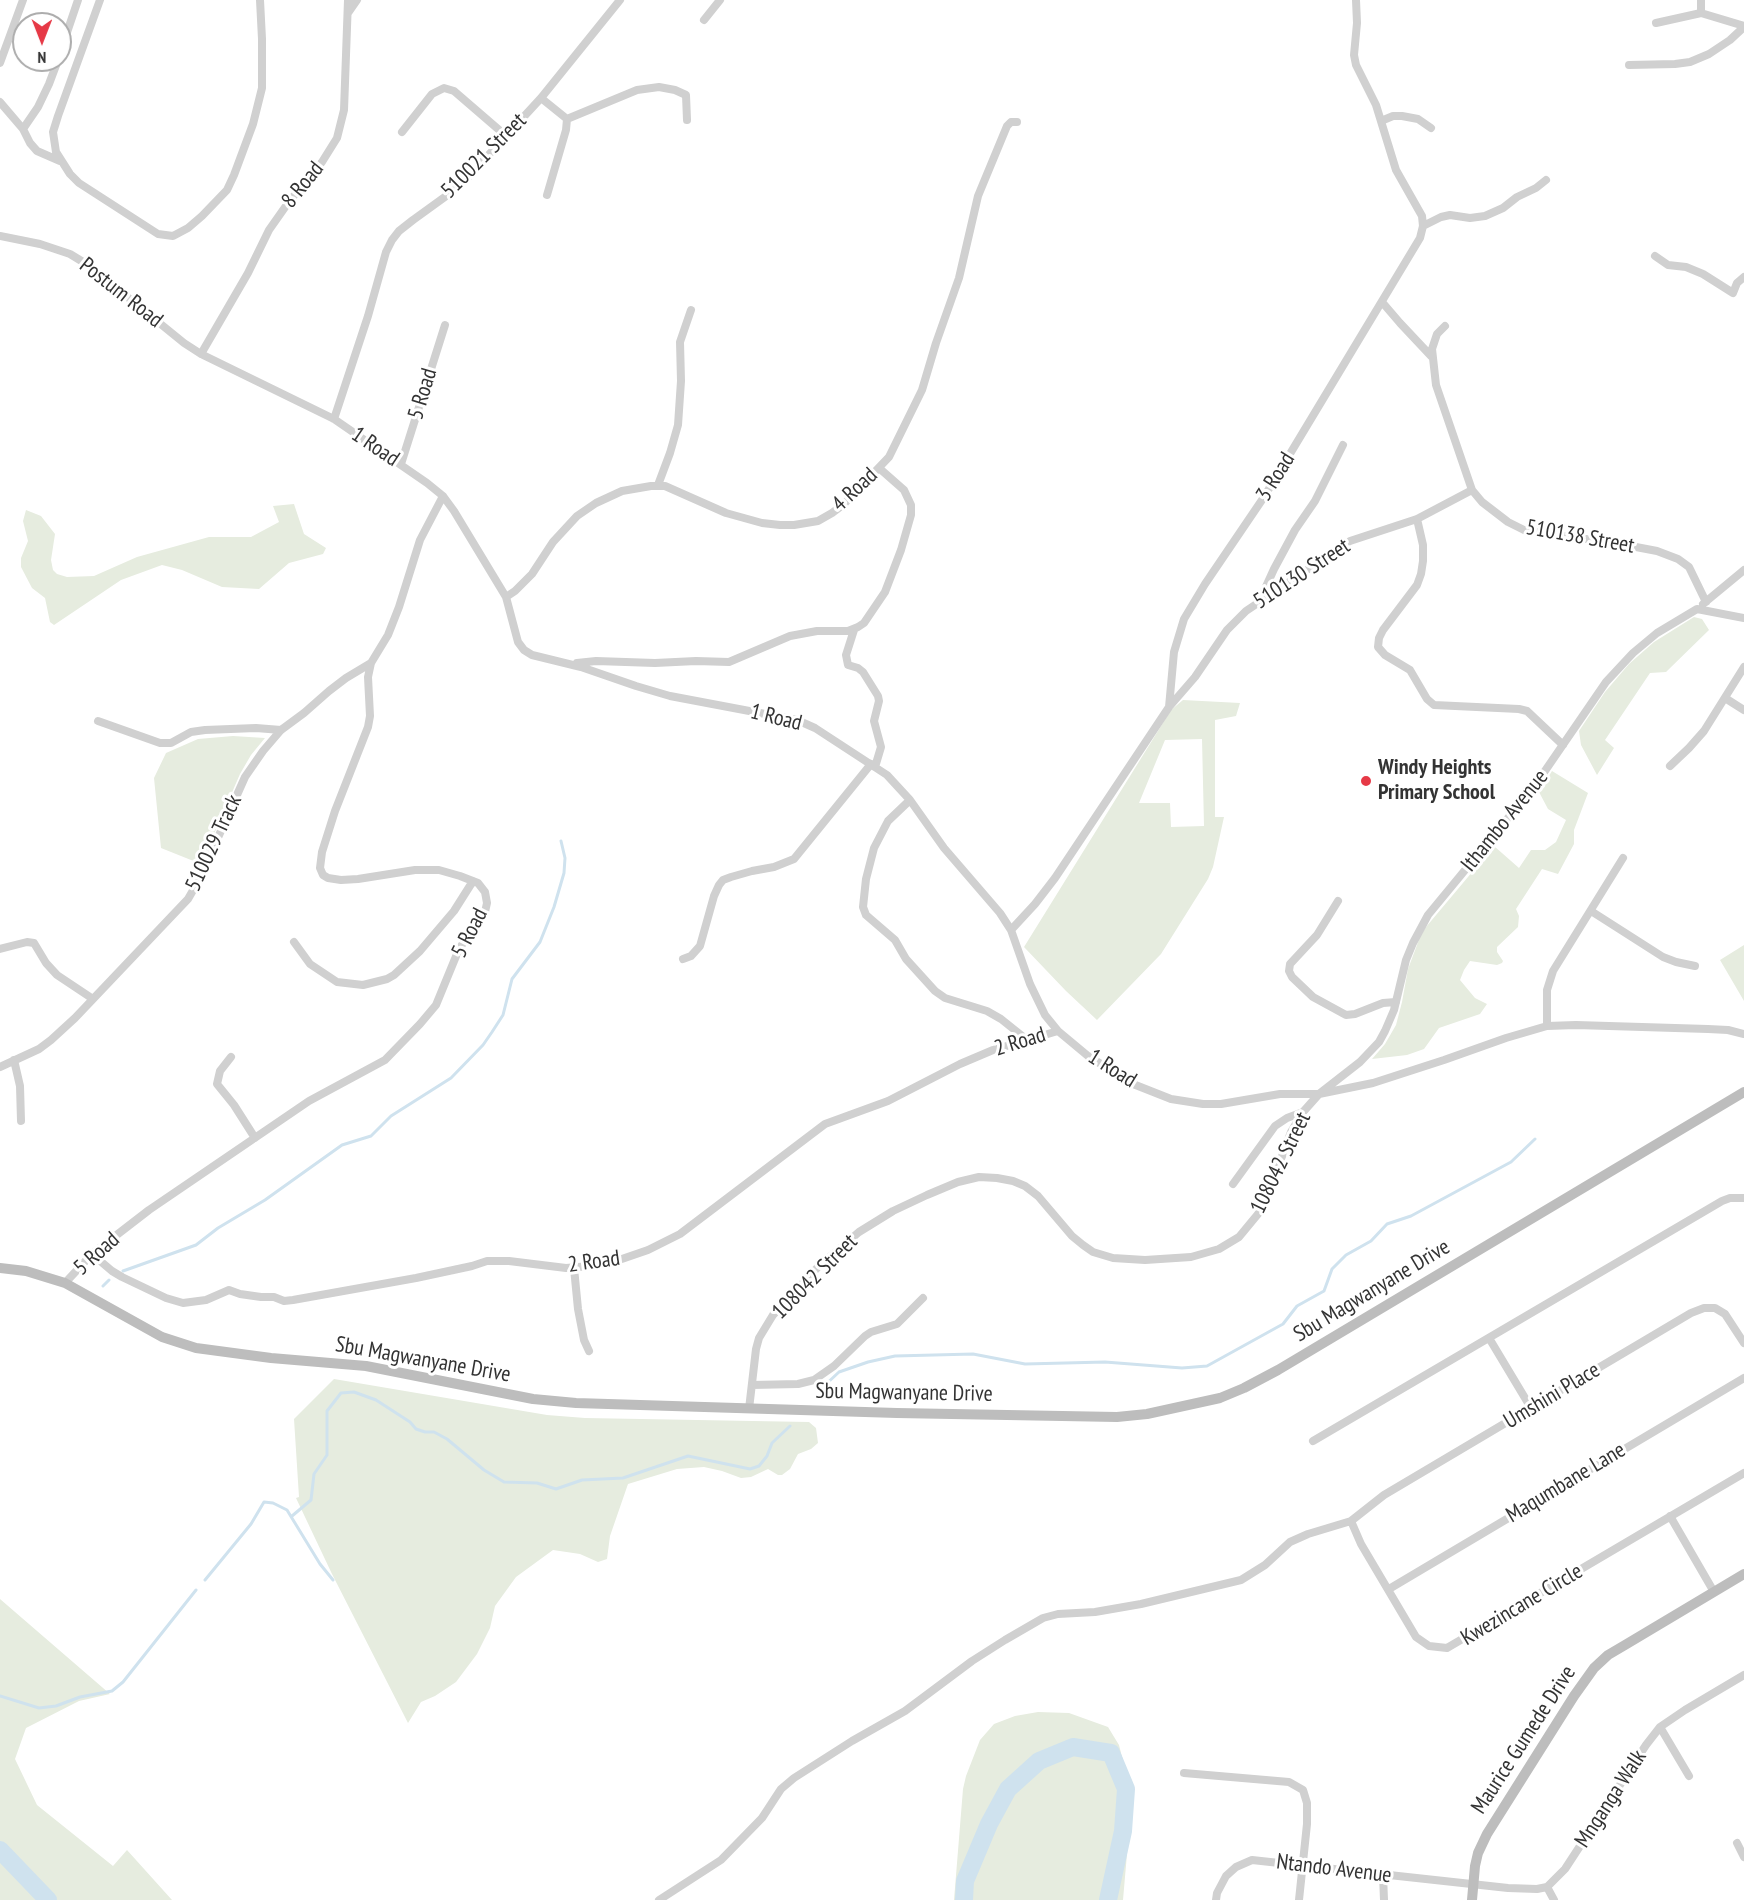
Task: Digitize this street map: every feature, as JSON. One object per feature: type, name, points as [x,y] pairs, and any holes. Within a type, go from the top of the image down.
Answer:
[{"type":"main road","name":"Sbu Magwanyane Drive","points":[[0,1268],[26,1271],[65,1283],[162,1337],[196,1348],[270,1358],[366,1366],[533,1399],[576,1403],[749,1410],[1117,1417],[1178,1408],[1220,1398],[1244,1388],[1278,1370],[1744,1092]]},
{"type":"main road","name":"Maurice Gumede Drive","points":[[1472,1900],[1472,1884],[1478,1852],[1491,1826],[1574,1695],[1594,1668],[1608,1655],[1744,1574]]},
{"type":"street","points":[[0,63],[23,0]]},
{"type":"street","points":[[72,18],[78,0]]},
{"type":"street","points":[[100,0],[53,132],[56,152],[60,161],[79,183],[158,234],[173,236],[188,228],[227,190],[253,124],[259,103],[263,73],[260,0]]},
{"type":"street","name":"8 Road","points":[[201,354],[248,273],[269,230],[316,170],[337,138],[344,110],[348,0]]},
{"type":"street","points":[[347,14],[357,0]]},
{"type":"street","name":"510021 Street","points":[[334,419],[368,316],[386,252],[392,240],[399,231],[460,186],[541,98],[620,0]]},
{"type":"street","points":[[704,20],[720,0]]},
{"type":"street","points":[[1356,0],[1357,23],[1354,55],[1356,65],[1372,96],[1396,170],[1419,210],[1423,226],[1450,215],[1470,218],[1485,216],[1503,208],[1546,180]]},
{"type":"street","points":[[1701,0],[1701,13]]},
{"type":"street","points":[[1629,65],[1690,62],[1709,54],[1744,27],[1701,13],[1656,23]]},
{"type":"street","points":[[23,129],[38,107],[54,72]]},
{"type":"street","points":[[567,118],[647,87],[675,90],[686,94],[687,120]]},
{"type":"street","points":[[402,132],[432,94],[444,88],[454,91],[506,135]]},
{"type":"street","points":[[541,98],[567,118]]},
{"type":"street","points":[[0,102],[23,129],[37,151],[60,161]]},
{"type":"street","points":[[1381,121],[1393,116],[1402,116],[1418,119],[1431,128]]},
{"type":"street","points":[[547,195],[566,130],[567,118]]},
{"type":"street","name":"4 Road","points":[[506,597],[521,586],[564,530],[586,509],[622,491],[658,485],[679,491],[735,516],[762,523],[794,525],[818,520],[844,504],[894,449],[922,390],[959,278],[978,196],[1008,126],[1011,122],[1017,122]]},
{"type":"street","name":"3 Road","points":[[1011,930],[1055,878],[1168,707],[1174,652],[1184,619],[1264,497],[1420,238],[1423,226]]},
{"type":"street","name":"Postum Road","points":[[0,236],[40,244],[70,254],[88,265],[184,343],[201,354]]},
{"type":"street","points":[[1654,256],[1668,265],[1686,267],[1703,274],[1733,293],[1737,283],[1744,277]]},
{"type":"street","points":[[1382,302],[1431,356]]},
{"type":"street","points":[[658,485],[678,425],[681,381],[680,342],[691,310]]},
{"type":"street","name":"5 Road","points":[[401,464],[445,325]]},
{"type":"street","points":[[1431,356],[1433,341],[1446,326]]},
{"type":"street","name":"1 Road","points":[[201,354],[334,419],[401,464],[443,496],[506,597],[518,642],[524,650],[542,658],[569,664],[670,696],[797,720],[815,728],[887,775],[910,800],[944,848],[1000,913],[1011,930],[1030,984],[1045,1015],[1058,1031],[1088,1056],[1132,1084],[1171,1099],[1221,1104],[1280,1094],[1319,1094]]},
{"type":"street","name":"510138 Street","points":[[1431,356],[1441,402],[1472,490],[1496,514],[1524,530],[1615,543],[1656,551],[1678,559],[1689,567],[1706,602]]},
{"type":"street","points":[[1258,603],[1274,569],[1295,530],[1315,501],[1343,445]]},
{"type":"street","points":[[569,664],[596,661],[729,662],[790,636],[817,631],[854,630],[864,623],[885,592],[911,515],[911,505],[904,490],[879,468]]},
{"type":"street","name":"510130 Street","points":[[1168,707],[1195,677],[1227,630],[1241,615],[1350,541],[1418,519],[1472,490]]},
{"type":"street","name":"5 Road","points":[[65,1283],[92,1254],[149,1210],[309,1101],[385,1060],[436,1005],[459,949],[485,912],[487,903],[485,892],[478,884],[439,870],[415,870],[340,880],[328,878],[321,872],[322,852],[332,821],[368,727],[370,716],[368,676],[371,663],[388,635],[420,540],[443,496]]},
{"type":"street","points":[[1418,519],[1423,545],[1421,574],[1417,585],[1383,630],[1378,647],[1385,655],[1410,670],[1427,699],[1434,705],[1527,711],[1563,745]]},
{"type":"street","name":"Ithambo Avenue","points":[[1319,1094],[1360,1062],[1379,1042],[1390,1022],[1406,960],[1428,915],[1536,784],[1618,667],[1657,633],[1697,609],[1744,570]]},
{"type":"street","points":[[1697,609],[1744,618]]},
{"type":"street","points":[[683,959],[692,956],[700,946],[716,890],[723,880],[794,860],[873,766],[881,747],[874,722],[879,701],[863,672],[848,665],[846,655],[854,630]]},
{"type":"street","name":"510029 Track","points":[[0,1067],[51,1040],[93,999],[194,891],[245,777],[263,751],[281,730],[346,678],[371,663]]},
{"type":"street","points":[[1670,766],[1704,731],[1744,667]]},
{"type":"street","points":[[1725,698],[1744,710]]},
{"type":"street","points":[[98,721],[160,743],[171,742],[191,732],[205,730],[256,728],[281,730]]},
{"type":"street","points":[[910,800],[888,821],[874,848],[866,879],[863,907],[866,915],[895,940],[906,959],[935,991],[945,998],[987,1011],[1007,1023],[1026,1040]]},
{"type":"street","points":[[1547,1026],[1547,990],[1553,971],[1623,858]]},
{"type":"street","points":[[294,942],[310,964],[337,982],[363,985],[387,979],[420,951],[454,911],[473,881]]},
{"type":"street","points":[[1338,901],[1317,935],[1290,964],[1292,977],[1313,997],[1346,1015],[1355,1014],[1383,1003],[1396,1002]]},
{"type":"street","points":[[1591,911],[1663,957],[1695,966]]},
{"type":"street","points":[[0,949],[27,942],[34,944],[57,975],[93,999]]},
{"type":"street","name":"108042 Street","points":[[749,1410],[759,1338],[773,1315],[839,1248],[860,1232],[893,1211],[958,1182],[979,1177],[997,1178],[1025,1186],[1038,1196],[1072,1236],[1103,1256],[1145,1260],[1204,1254],[1230,1244],[1239,1237],[1258,1214],[1291,1132],[1303,1112],[1319,1094],[1373,1083],[1547,1026],[1708,1029],[1744,1034]]},
{"type":"street","name":"2 Road","points":[[92,1254],[122,1277],[166,1298],[183,1303],[206,1300],[229,1290],[240,1294],[274,1297],[284,1301],[293,1300],[416,1278],[487,1261],[574,1268],[616,1261],[666,1242],[704,1217],[825,1124],[888,1101],[979,1056],[1058,1031]]},
{"type":"street","points":[[231,1057],[220,1071],[216,1082],[255,1138]]},
{"type":"street","points":[[14,1060],[20,1086],[21,1121]]},
{"type":"street","points":[[1233,1184],[1275,1126],[1303,1112]]},
{"type":"street","points":[[1313,1441],[1722,1202],[1730,1198],[1744,1198]]},
{"type":"street","points":[[574,1268],[578,1309],[588,1351]]},
{"type":"street","points":[[752,1385],[798,1384],[814,1380],[834,1366],[864,1336],[897,1324],[923,1298]]},
{"type":"street","name":"Umshini Place","points":[[1353,1520],[1384,1495],[1691,1313],[1704,1308],[1715,1308],[1725,1314],[1744,1343]]},
{"type":"street","points":[[1489,1338],[1531,1408]]},
{"type":"street","name":"Maqumbane Lane","points":[[1389,1589],[1744,1378]]},
{"type":"street","name":"Kwezincane Circle","points":[[1353,1520],[1361,1544],[1416,1637],[1421,1642],[1438,1648],[1447,1648],[1744,1473]]},
{"type":"street","points":[[1670,1516],[1714,1592]]},
{"type":"street","points":[[659,1900],[721,1860],[762,1818],[782,1789],[795,1778],[852,1741],[905,1711],[972,1661],[1028,1626],[1051,1616],[1133,1605],[1241,1581],[1299,1537],[1353,1520]]},
{"type":"street","name":"Mnganga Walk","points":[[1547,1887],[1565,1869],[1660,1727],[1744,1676]]},
{"type":"street","points":[[1660,1727],[1689,1776]]},
{"type":"street","points":[[1184,1773],[1289,1782],[1299,1786],[1305,1793],[1308,1808],[1299,1900]]},
{"type":"street","points":[[1737,1843],[1744,1857]]},
{"type":"street","name":"Ntando Avenue","points":[[1216,1900],[1226,1876],[1244,1862],[1260,1860],[1472,1884]]},
{"type":"street","points":[[1383,1875],[1384,1900]]},
{"type":"street","points":[[1472,1884],[1527,1890],[1547,1887],[1554,1900]]},
{"type":"shaded area","points":[[294,504],[304,534],[326,548],[323,554],[289,563],[259,589],[222,587],[182,570],[162,565],[121,580],[54,625],[50,622],[45,598],[32,588],[21,567],[21,558],[28,541],[23,521],[26,510],[41,516],[55,534],[51,560],[53,570],[67,577],[94,576],[137,557],[209,537],[251,537],[279,522],[273,506]]},
{"type":"shaded area","points":[[1694,617],[1702,619],[1709,630],[1666,672],[1650,673],[1605,740],[1614,748],[1597,775],[1581,745],[1579,731],[1605,692],[1629,664],[1654,642]]},
{"type":"shaded area","points":[[1183,700],[1240,703],[1236,716],[1215,720],[1215,817],[1224,817],[1213,867],[1208,879],[1161,954],[1097,1020],[1024,947],[1171,710]],"holes":[[[1202,739],[1204,826],[1171,827],[1170,803],[1139,803],[1165,740]]]},
{"type":"shaded area","points":[[233,736],[265,738],[251,755],[240,774],[201,864],[161,848],[154,778],[166,753],[198,739]]},
{"type":"shaded area","points":[[1552,771],[1588,793],[1574,830],[1574,844],[1558,874],[1542,869],[1516,909],[1519,916],[1518,927],[1497,947],[1502,963],[1497,965],[1470,961],[1464,970],[1460,980],[1475,998],[1487,1004],[1480,1014],[1439,1028],[1424,1049],[1407,1055],[1372,1059],[1385,1044],[1396,1025],[1408,969],[1420,937],[1494,846],[1519,868],[1531,850],[1545,850],[1556,842],[1566,820],[1548,809],[1539,792]]},
{"type":"shaded area","points":[[1744,945],[1744,1001],[1720,960]]},
{"type":"shaded area","points":[[334,1379],[547,1415],[585,1418],[809,1422],[816,1428],[818,1443],[811,1449],[798,1454],[790,1469],[782,1475],[768,1469],[751,1477],[741,1478],[704,1467],[677,1469],[628,1484],[610,1536],[607,1559],[598,1562],[580,1554],[553,1550],[516,1577],[495,1606],[490,1628],[477,1654],[456,1682],[421,1702],[408,1723],[296,1498],[299,1497],[294,1419]]},
{"type":"shaded area","points":[[0,1599],[110,1694],[79,1701],[26,1728],[15,1759],[37,1805],[113,1866],[127,1850],[172,1900],[0,1900]]},
{"type":"shaded area","points":[[1038,1712],[1069,1713],[1108,1727],[1119,1745],[1132,1796],[1123,1900],[954,1900],[963,1789],[980,1740],[994,1724],[1015,1716]]},
{"type":"waterway","points":[[123,1271],[196,1245],[218,1228],[265,1200],[342,1145],[371,1136],[391,1116],[451,1078],[483,1045],[492,1032],[503,1015],[512,979],[540,942],[564,873],[565,858],[561,841]]},
{"type":"waterway","points":[[823,1387],[839,1372],[895,1356],[973,1354],[1025,1364],[1105,1362],[1182,1368],[1207,1366],[1283,1324],[1297,1306],[1324,1291],[1332,1269],[1346,1255],[1371,1241],[1387,1224],[1411,1216],[1511,1162],[1535,1139]]},
{"type":"waterway","points":[[103,1286],[109,1280]]},
{"type":"waterway","points":[[292,1516],[311,1500],[314,1474],[327,1455],[327,1411],[341,1393],[354,1392],[376,1400],[410,1422],[416,1429],[434,1432],[447,1439],[484,1470],[504,1482],[537,1483],[556,1489],[582,1480],[623,1478],[688,1456],[750,1469],[759,1466],[767,1456],[772,1443],[790,1426]]},
{"type":"waterway","points":[[205,1580],[251,1524],[264,1502],[273,1503],[287,1510],[320,1564],[333,1580]]},
{"type":"waterway","points":[[0,1696],[39,1708],[56,1706],[80,1697],[112,1691],[123,1682],[196,1590]]},
{"type":"waterway","points":[[964,1900],[965,1881],[989,1824],[1008,1789],[1039,1761],[1073,1747],[1111,1753],[1126,1789],[1123,1831],[1108,1900]]},
{"type":"waterway","points":[[0,1850],[48,1900]]},
{"type":"place","name":"Windy Heights Primary School","points":[[1366,781]]}]
